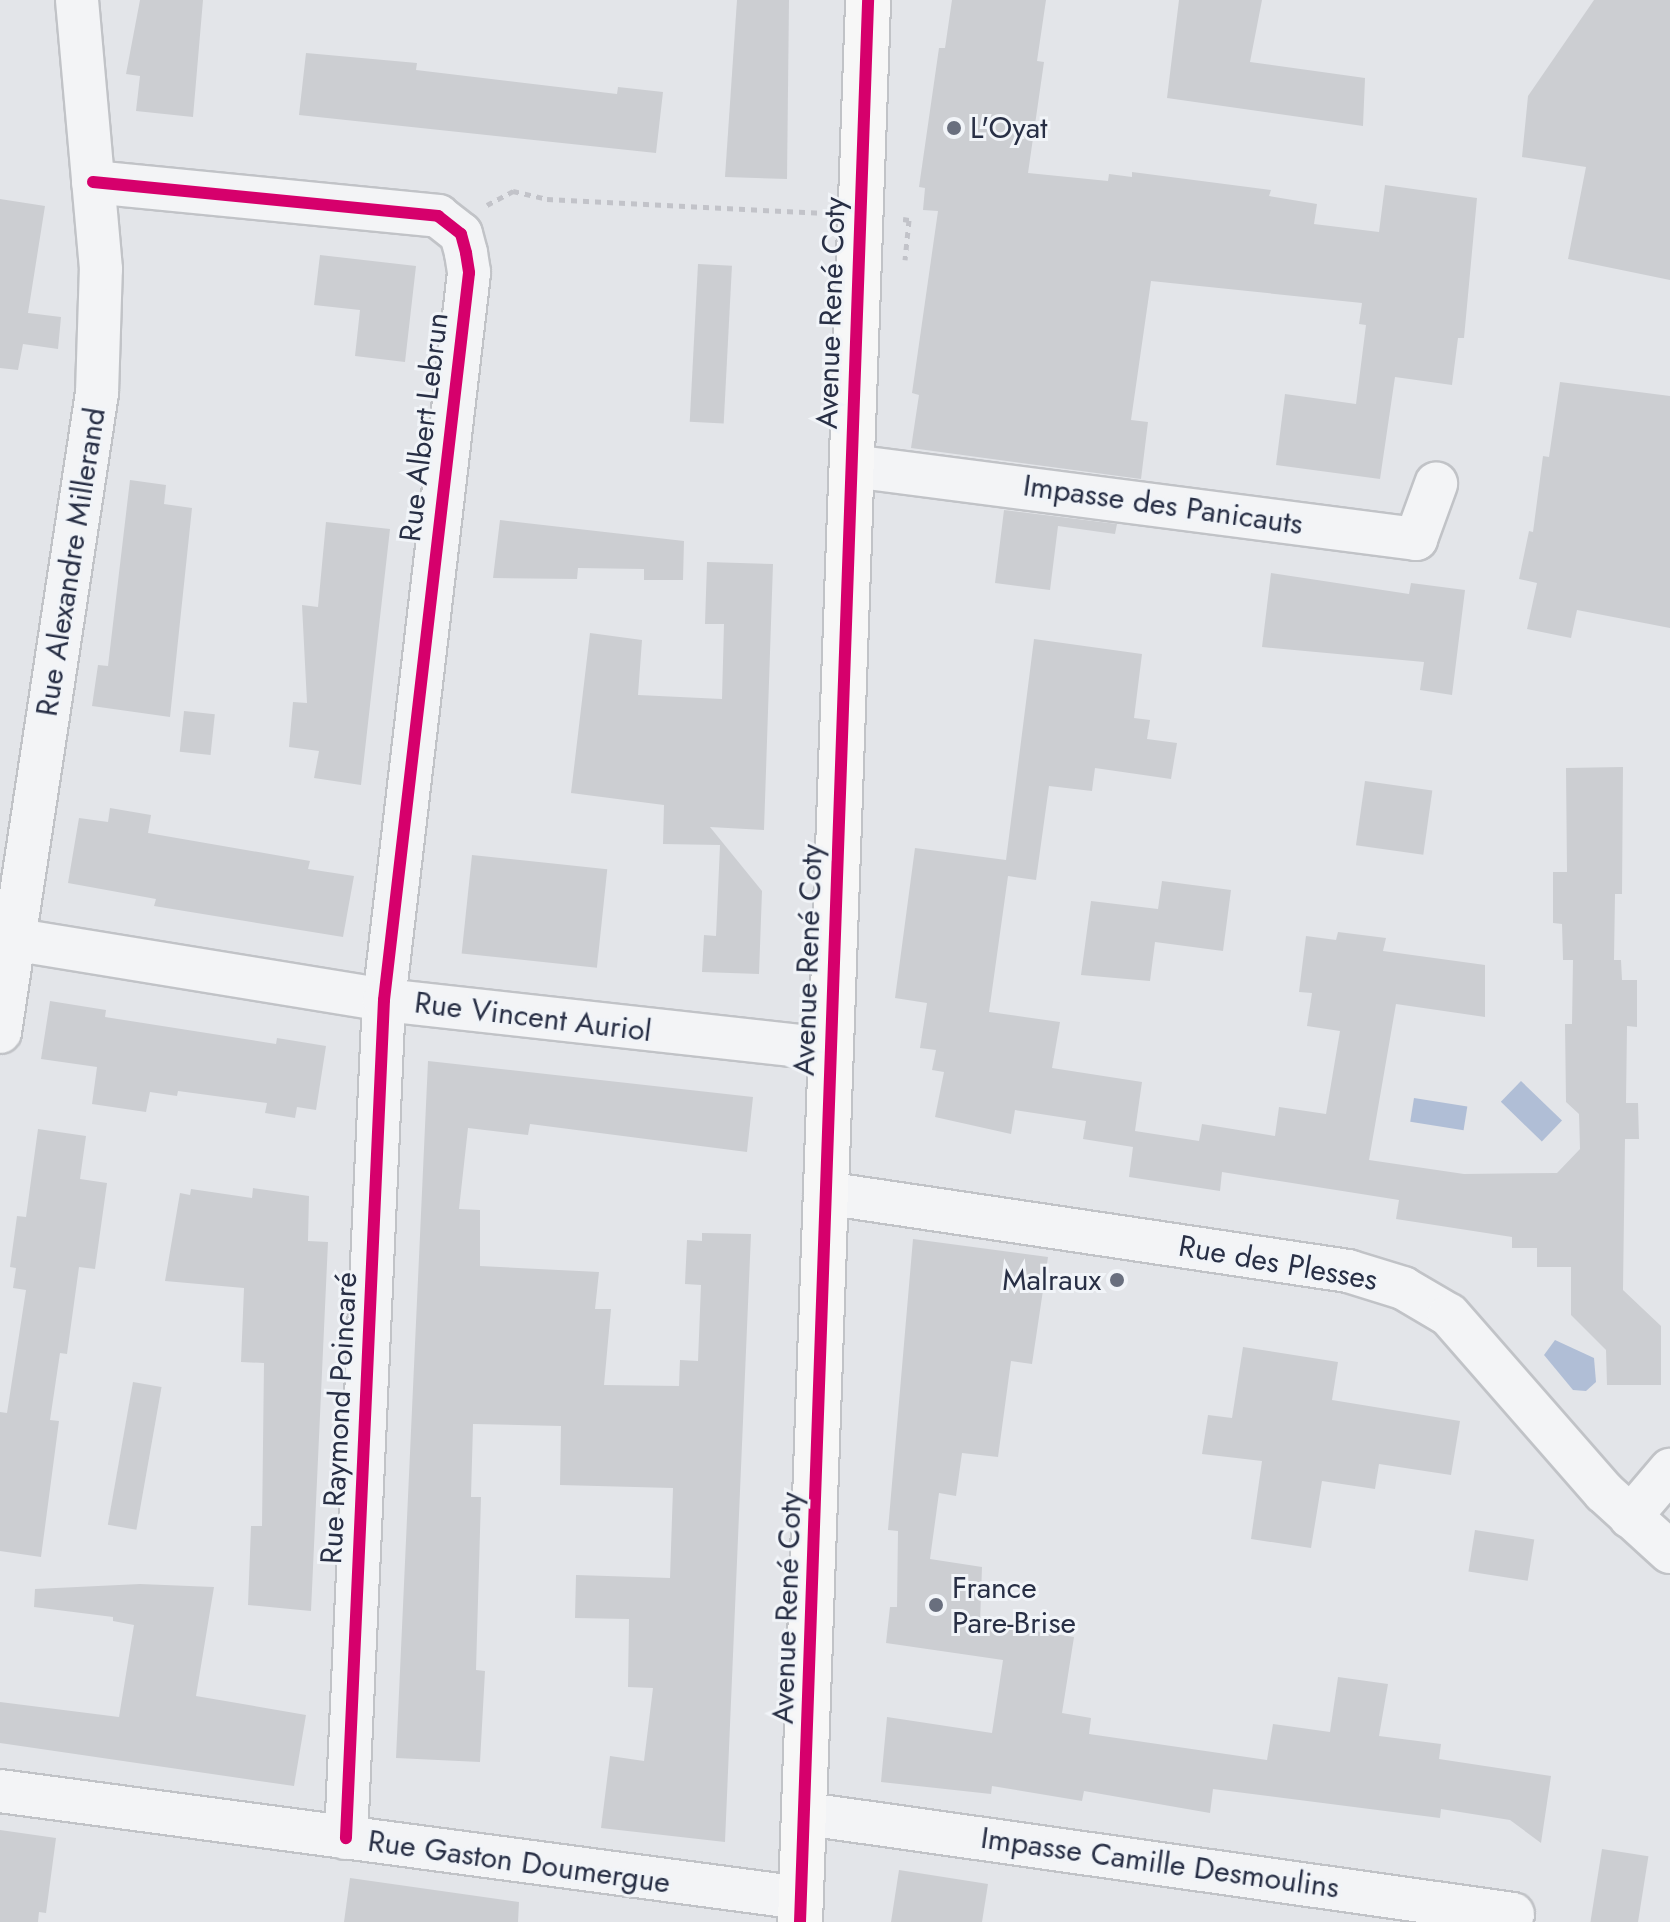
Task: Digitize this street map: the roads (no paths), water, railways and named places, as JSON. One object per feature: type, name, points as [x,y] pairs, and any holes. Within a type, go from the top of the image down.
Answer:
[{"type":"main road","name":"Avenue René Coty","points":[[801,1910],[807,1814],[825,1193],[868,0]]},
{"type":"street","points":[[77,0],[93,182]]},
{"type":"street","name":"Rue Albert Lebrun","points":[[93,182],[438,216],[461,234],[469,273],[384,1000]]},
{"type":"street","name":"Rue Alexandre Millerand","points":[[0,1032],[7,938],[97,393],[101,269],[93,182]]},
{"type":"street","name":"Impasse des Panicauts","points":[[852,466],[1416,539],[1436,484]]},
{"type":"street","name":"Rue Vincent Auriol","points":[[7,938],[384,1000],[830,1049]]},
{"type":"street","name":"Rue Raymond Poincaré","points":[[346,1838],[384,1000]]},
{"type":"street","name":"Rue des Plesses","points":[[825,1193],[1348,1271],[1403,1288],[1449,1315],[1630,1517],[1670,1552]]},
{"type":"street","points":[[1630,1517],[1670,1470]]},
{"type":"street","name":"Rue Gaston Doumergue","points":[[0,1791],[346,1838],[801,1910]]},
{"type":"street","name":"Impasse Camille Desmoulins","points":[[807,1814],[1513,1914]]},
{"type":"water","points":[[1521,1081],[1562,1121],[1542,1141],[1501,1102]]},
{"type":"water","points":[[1414,1098],[1467,1106],[1464,1130],[1410,1122]]},
{"type":"water","points":[[1555,1340],[1594,1358],[1596,1382],[1586,1391],[1573,1390],[1544,1355]]},
{"type":"place","name":"L'Oyat","points":[[954,128]]},
{"type":"place","name":"Malraux","points":[[1117,1280]]},
{"type":"place","name":"France Pare-Brise","points":[[936,1605]]}]
